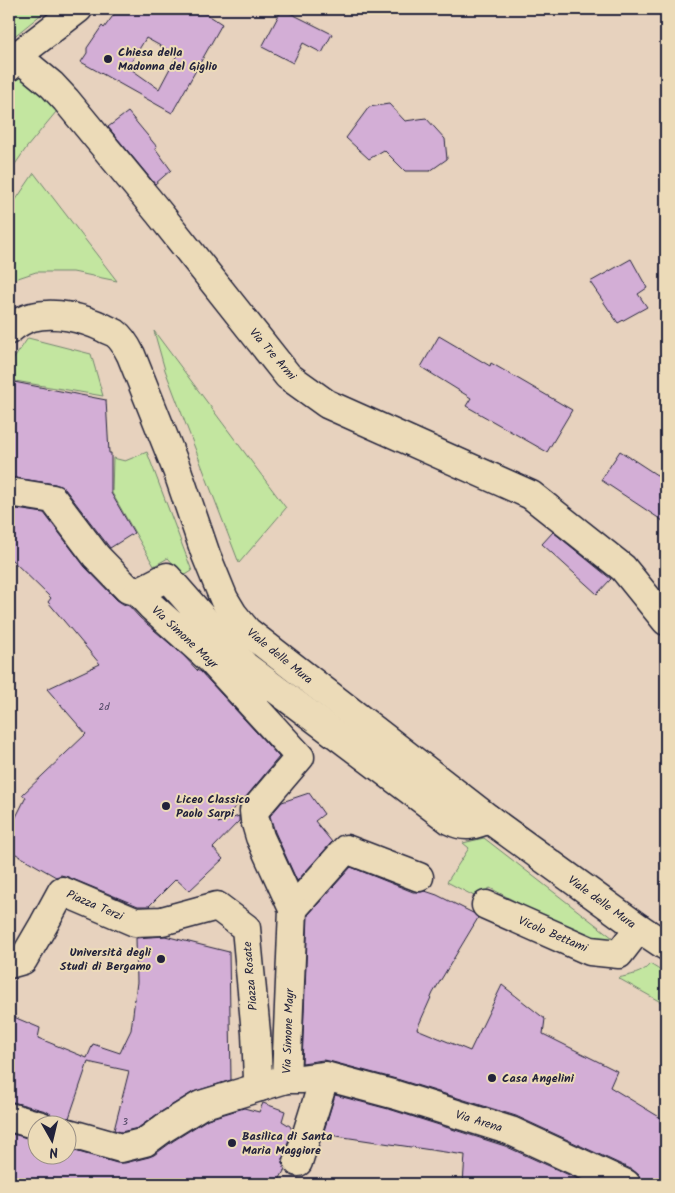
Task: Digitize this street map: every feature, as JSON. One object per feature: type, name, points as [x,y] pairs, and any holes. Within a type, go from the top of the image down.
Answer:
[{"type":"street","points":[[13,62],[78,9]]},
{"type":"street","name":"Via Tre Armi","points":[[13,62],[52,85],[66,100],[159,213],[288,376],[327,404],[531,495],[623,568],[666,621]]},
{"type":"street","name":"Viale delle Mura","points":[[9,330],[19,322],[33,316],[48,315],[82,320],[115,333],[131,355],[176,470],[216,581],[233,614],[247,631],[489,819],[666,946]]},
{"type":"street","points":[[9,492],[53,499],[96,556],[133,591]]},
{"type":"street","name":"Via Simone Mayr","points":[[286,1079],[293,909],[260,836],[254,811],[300,757],[210,660],[133,591],[167,576],[245,666],[451,821],[463,826],[470,826],[489,819]]},
{"type":"street","points":[[293,909],[346,849],[419,877]]},
{"type":"street","name":"Piazza Terzi","points":[[9,964],[23,960],[62,891],[135,922],[162,921]]},
{"type":"street","name":"Vicolo Bettami","points":[[486,905],[590,951],[619,954],[639,928]]},
{"type":"street","name":"Piazza Rosate","points":[[162,921],[218,906],[246,928],[256,1033],[258,1079],[249,1090]]},
{"type":"street","points":[[298,1162],[325,1076]]},
{"type":"street","name":"Via Arena","points":[[286,1079],[325,1076],[396,1095],[511,1131],[626,1184]]},
{"type":"street","points":[[78,1135],[121,1148],[145,1142],[201,1105],[286,1079]]},
{"type":"street","points":[[9,1117],[28,1122]]},
{"type":"green space","points":[[9,9],[48,9],[12,38],[9,36]]},
{"type":"green space","points":[[9,49],[66,100],[27,147],[9,173]]},
{"type":"green space","points":[[34,173],[117,281],[73,272],[36,272],[9,281],[9,210]]},
{"type":"green space","points":[[154,331],[286,508],[239,563],[165,370]]},
{"type":"green space","points":[[28,338],[91,354],[103,396],[9,380],[9,366]]},
{"type":"green space","points":[[147,452],[192,571],[184,576],[168,558],[154,566],[112,493],[113,458],[125,461]]},
{"type":"green space","points":[[484,838],[622,945],[611,952],[490,888],[476,897],[447,882],[469,848],[463,843]]},
{"type":"green space","points":[[650,964],[666,974],[666,1005],[618,978],[640,972]]},
{"type":"building","points":[[118,9],[199,9],[222,24],[172,113],[81,62],[87,53],[87,48],[102,26],[104,28]],"holes":[[[146,38],[177,55],[159,89],[128,67]]]},
{"type":"building","points":[[282,9],[332,34],[322,53],[303,43],[293,63],[262,47]]},
{"type":"building","points":[[389,104],[405,121],[426,118],[445,139],[447,159],[430,171],[405,171],[384,150],[369,159],[346,138],[369,107]]},
{"type":"building","points":[[128,112],[157,147],[155,148],[171,170],[155,184],[108,127]]},
{"type":"building","points":[[631,259],[647,288],[638,294],[647,307],[618,323],[590,282]]},
{"type":"building","points":[[439,336],[490,366],[491,363],[572,410],[547,452],[466,406],[471,398],[421,367]]},
{"type":"building","points":[[9,381],[106,400],[109,453],[111,453],[111,493],[134,533],[110,548],[65,489],[55,484],[9,477]]},
{"type":"building","points":[[620,451],[666,481],[666,523],[601,480]]},
{"type":"building","points":[[9,508],[44,513],[85,567],[117,600],[129,606],[200,671],[279,757],[246,797],[218,823],[239,816],[239,821],[213,848],[223,859],[189,891],[176,879],[149,906],[138,906],[68,877],[61,875],[56,877],[9,850],[9,831],[26,797],[22,795],[86,734],[47,689],[100,664],[48,602],[51,598],[9,557]]},
{"type":"building","points":[[553,532],[611,579],[597,594],[542,544]]},
{"type":"building","points":[[309,793],[324,814],[315,821],[332,842],[297,881],[275,832],[270,816],[282,802]]},
{"type":"building","points":[[351,867],[413,892],[425,891],[437,895],[473,913],[478,918],[433,993],[417,1029],[470,1051],[502,985],[545,1019],[543,1034],[617,1071],[610,1087],[666,1121],[666,1184],[641,1184],[639,1175],[633,1170],[516,1116],[400,1080],[329,1061],[302,1063],[308,915]]},
{"type":"building","points":[[165,936],[229,952],[231,1080],[193,1092],[138,1128],[121,1132],[114,1130],[129,1071],[88,1062],[70,1116],[52,1116],[46,1111],[9,1102],[9,1015],[40,1028],[38,1038],[87,1058],[93,1044],[120,1053],[131,1030],[137,982],[136,938]]},
{"type":"building","points":[[335,1095],[392,1110],[505,1146],[589,1184],[463,1184],[465,1155],[323,1134]]},
{"type":"building","name":"Basilica di Santa Maria Maggiore","points":[[263,1103],[285,1111],[282,1121],[290,1126],[292,1130],[283,1157],[285,1169],[277,1184],[9,1184],[9,1133],[28,1138],[28,1166],[78,1166],[78,1152],[117,1163],[125,1163],[154,1155],[208,1119],[244,1108],[259,1112]]},
{"type":"place","name":"Chiesa della Madonna del Giglio","points":[[108,59]]},
{"type":"place","name":"Liceo Classico Paolo Sarpi","points":[[166,806]]},
{"type":"place","name":"Università degli Studi di Bergamo","points":[[161,959]]},
{"type":"place","name":"Casa Angelini","points":[[492,1078]]},
{"type":"place","name":"Basilica di Santa Maria Maggiore","points":[[232,1143]]}]
